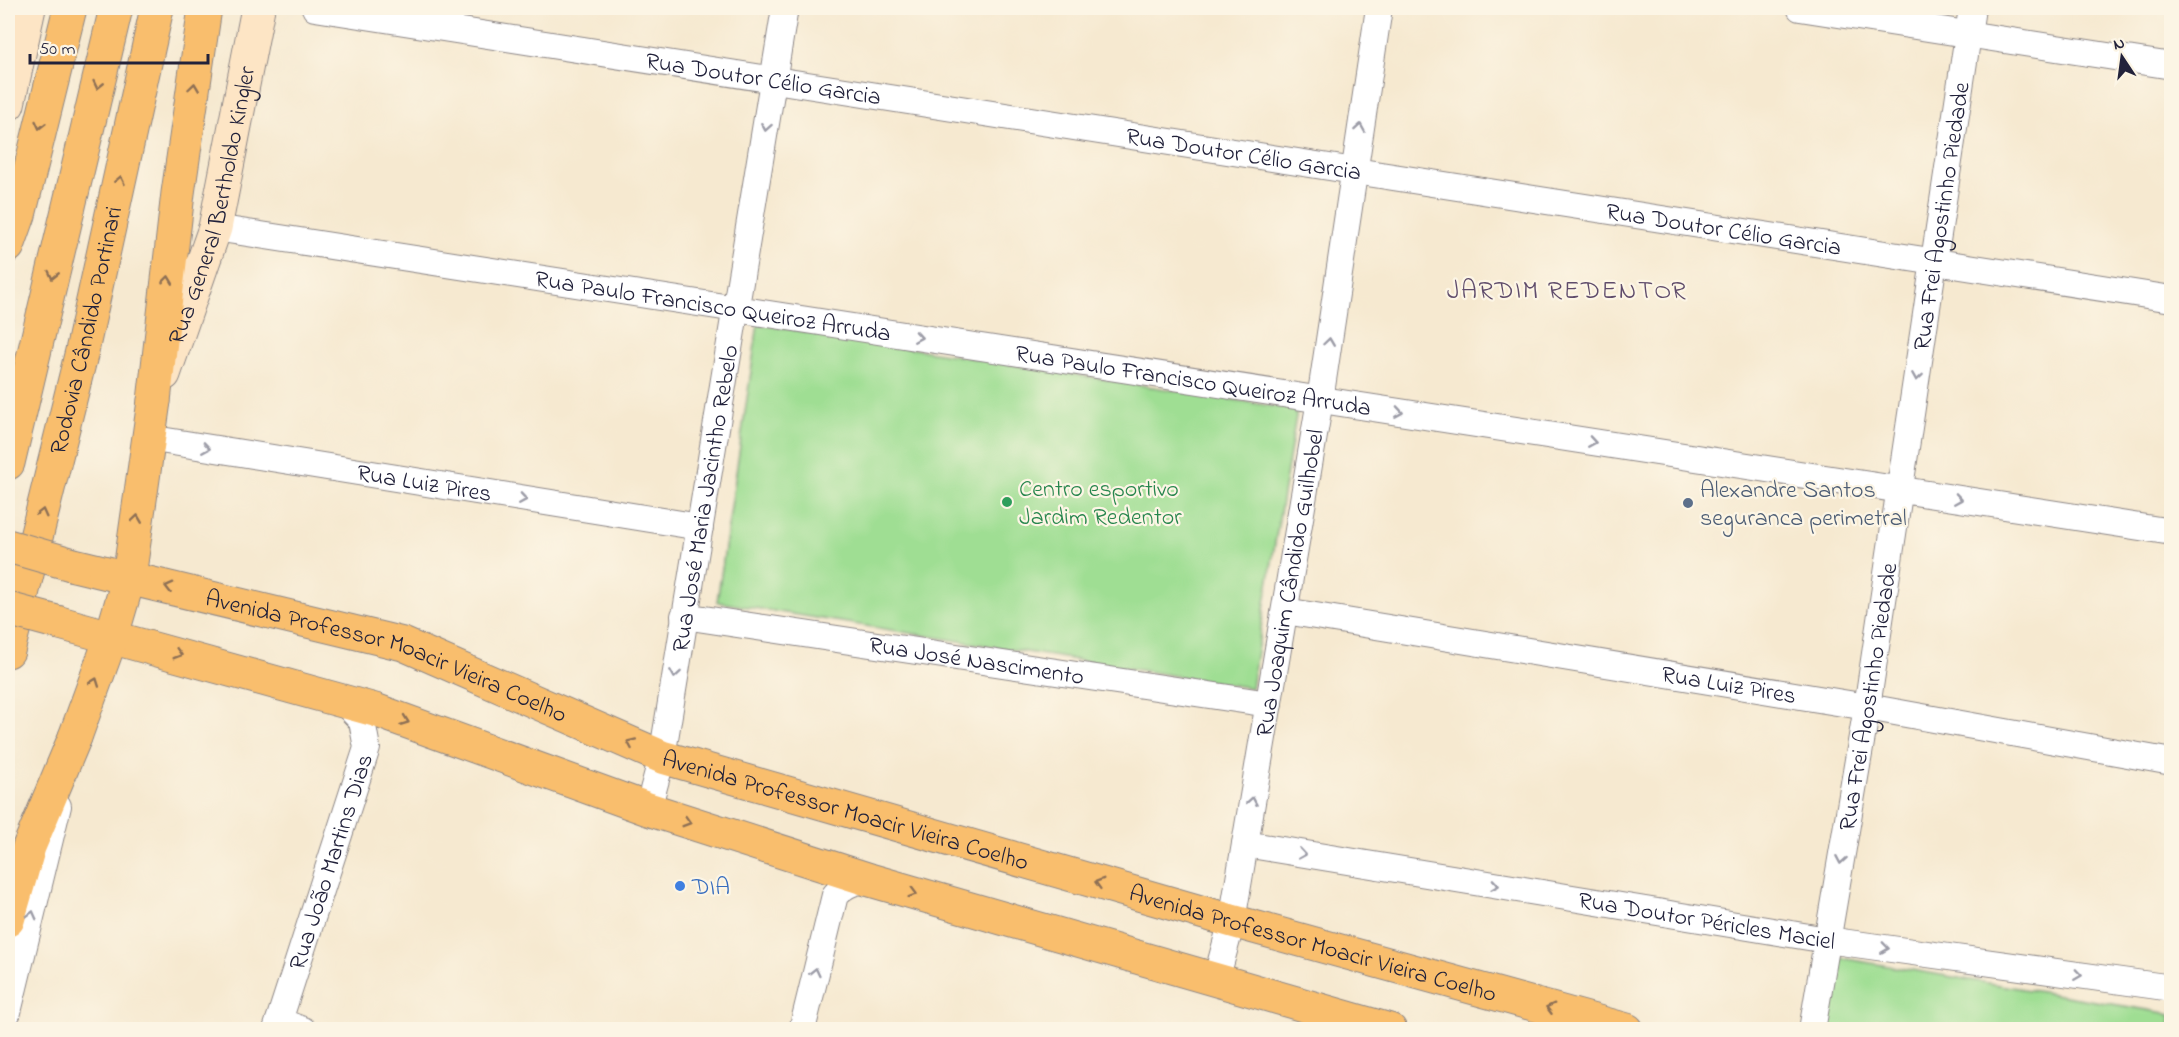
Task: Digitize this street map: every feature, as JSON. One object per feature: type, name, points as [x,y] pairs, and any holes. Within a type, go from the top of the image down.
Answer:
[{"type":"main road","points":[[8,246],[19,215],[70,8]]},
{"type":"main road","name":"Rodovia Cândido Portinari","points":[[8,463],[116,8]]},
{"type":"main road","name":"Rodovia Cândido Portinari","points":[[8,651],[82,351],[157,8]]},
{"type":"main road","points":[[8,920],[29,847],[75,737],[112,635],[129,577],[154,401],[178,193],[206,8]]},
{"type":"main road","name":"Avenida Professor Moacir Vieira Coelho","points":[[8,546],[74,565],[403,644],[662,757],[1232,921],[1627,1029]]},
{"type":"main road","points":[[8,609],[112,635],[375,710],[648,809],[870,880],[1390,1029]]},
{"type":"street","points":[[8,104],[29,8]]},
{"type":"street","name":"Rua General Bertholdo Kingler","points":[[154,401],[215,228],[258,8]]},
{"type":"street","name":"Rua Doutor Célio Garcia","points":[[315,8],[2172,299]]},
{"type":"street","name":"Rua José Maria Jacintho Rebelo","points":[[648,809],[662,757],[786,8]]},
{"type":"street","name":"Rua Joaquim Cândido Guilhobel","points":[[1216,980],[1232,921],[1320,400],[1379,8]]},
{"type":"street","points":[[1800,8],[2172,66]]},
{"type":"street","name":"Rua Frei Agostinho Piedade","points":[[1812,1029],[1867,707],[1972,8]]},
{"type":"street","name":"Rua Paulo Francisco Queiroz Arruda","points":[[215,228],[2172,532]]},
{"type":"street","name":"Rua Luiz Pires","points":[[148,438],[700,528]]},
{"type":"street","name":"Rua Luiz Pires","points":[[1284,611],[1867,707],[2172,762]]},
{"type":"street","name":"Rua José Nascimento","points":[[684,616],[1269,704]]},
{"type":"street","name":"Rua João Martins Dias","points":[[286,1027],[367,748],[362,721],[342,700]]},
{"type":"street","points":[[8,1012],[75,737]]},
{"type":"street","name":"Rua Doutor Péricles Maciel","points":[[1245,844],[1827,940],[2172,988]]},
{"type":"street","points":[[802,1029],[835,895],[844,886],[856,880],[870,880]]},
{"type":"green space","name":"Centro esportivo Jardim Redentor","points":[[758,324],[1297,410],[1251,688],[717,602]]},
{"type":"green space","points":[[1841,958],[2171,1014],[2171,1029],[1828,1029]]},
{"type":"place","name":"Centro esportivo Jardim Redentor","points":[[1007,502]]},
{"type":"place","name":"Alexandre Santos seguranca perimetral","points":[[1688,503]]},
{"type":"place","name":"DIA","points":[[680,886]]},
{"type":"district","name":"JARDIM REDENTOR","points":[[1567,289]]}]
